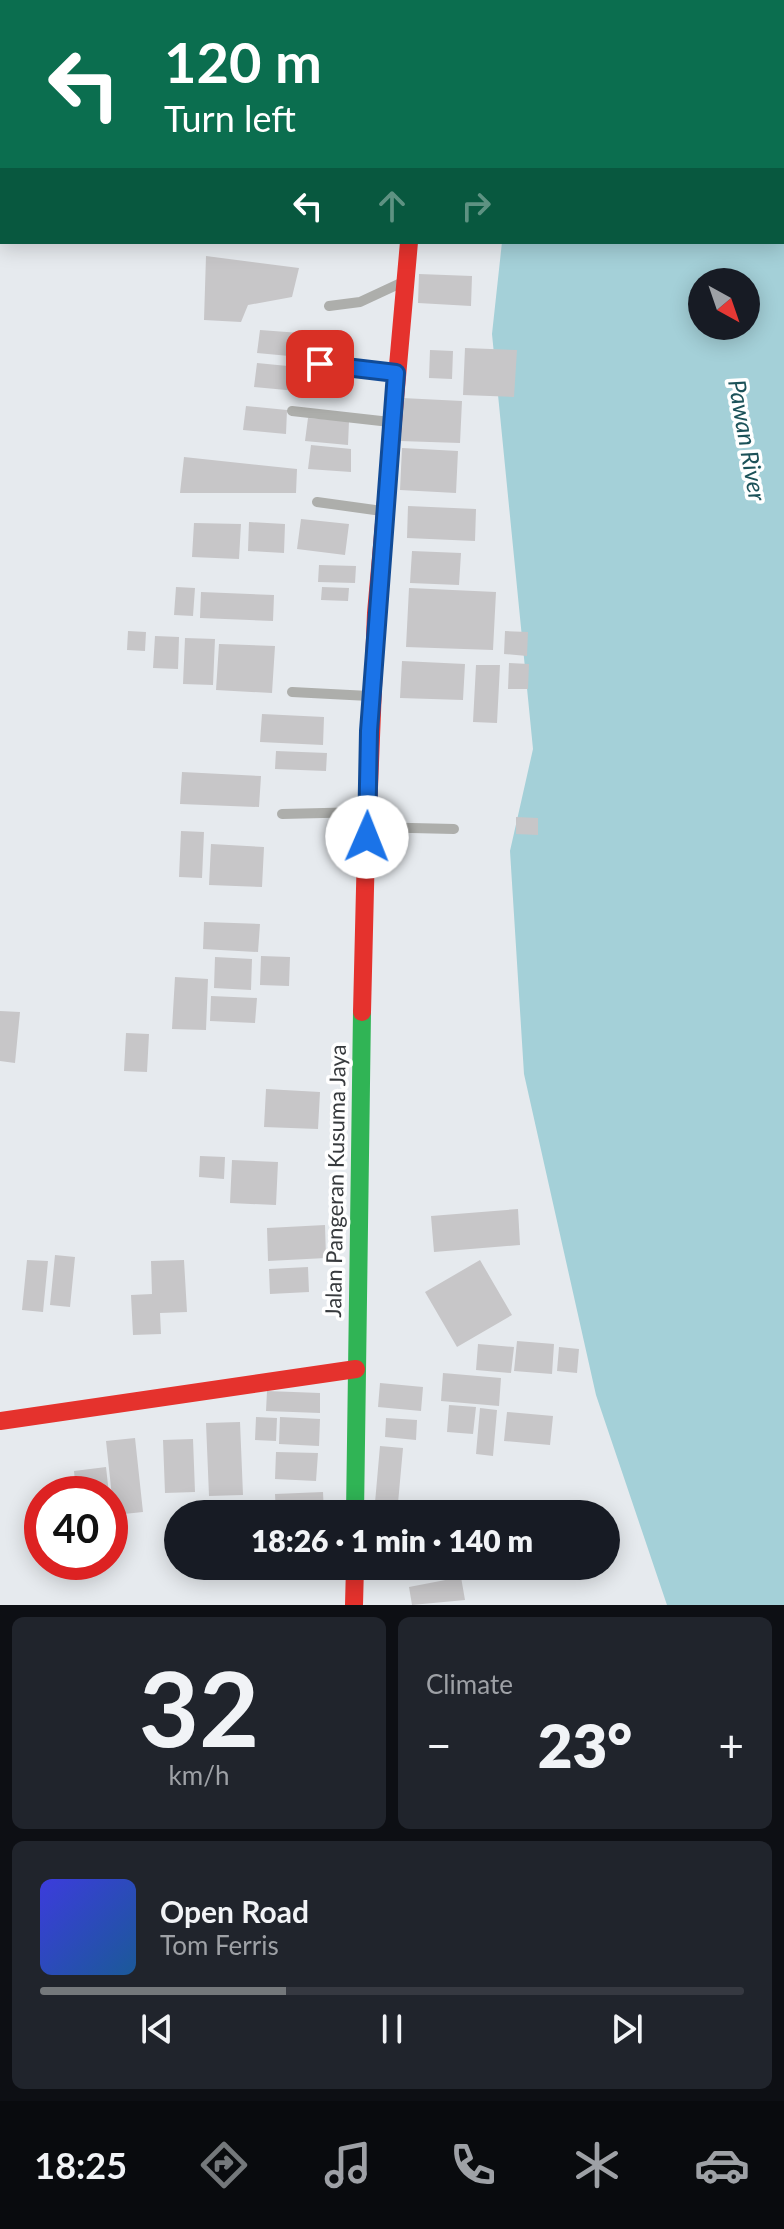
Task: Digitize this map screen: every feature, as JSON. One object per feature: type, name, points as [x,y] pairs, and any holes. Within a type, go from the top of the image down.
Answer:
[{"type":"street","name":"Jalan Pangeran Kusuma Jaya","points":[[355,1500],[371,696],[384,511],[409,244]]},
{"type":"street","points":[[0,1421],[356,1369]]},
{"type":"lane","points":[[329,306],[360,302],[405,281]]},
{"type":"lane","points":[[320,364],[396,373]]},
{"type":"lane","points":[[292,411],[392,422]]},
{"type":"lane","points":[[317,502],[384,511]]},
{"type":"lane","points":[[292,692],[371,696]]},
{"type":"lane","points":[[282,814],[366,831],[454,829]]},
{"type":"water","name":"Pawan River","points":[[502,244],[784,244],[784,1605],[667,1605],[596,1395],[524,1074],[510,851],[533,749],[492,334]]},
{"type":"building","points":[[206,256],[299,268],[292,297],[248,305],[241,322],[204,320]]},
{"type":"building","points":[[419,274],[472,276],[471,306],[418,303]]},
{"type":"building","points":[[260,330],[300,333],[300,357],[257,353]]},
{"type":"building","points":[[465,348],[517,350],[514,397],[463,395]]},
{"type":"building","points":[[430,350],[453,351],[452,379],[429,378]]},
{"type":"building","points":[[257,363],[298,367],[297,391],[254,387]]},
{"type":"building","points":[[402,398],[462,401],[460,443],[400,441]]},
{"type":"building","points":[[246,406],[287,410],[286,434],[243,430]]},
{"type":"building","points":[[308,418],[349,421],[348,445],[305,441]]},
{"type":"building","points":[[311,445],[351,449],[351,472],[308,469]]},
{"type":"building","points":[[402,448],[458,451],[456,493],[400,490]]},
{"type":"building","points":[[184,457],[297,469],[296,493],[180,493]]},
{"type":"building","points":[[408,506],[476,509],[475,541],[407,538]]},
{"type":"building","points":[[301,519],[349,524],[345,555],[297,549]]},
{"type":"building","points":[[249,522],[285,524],[284,553],[248,551]]},
{"type":"building","points":[[194,523],[241,524],[239,559],[192,557]]},
{"type":"building","points":[[412,551],[461,553],[459,585],[410,583]]},
{"type":"building","points":[[319,565],[356,566],[355,583],[318,582]]},
{"type":"building","points":[[176,587],[195,588],[193,616],[174,615]]},
{"type":"building","points":[[322,587],[349,588],[348,601],[321,600]]},
{"type":"building","points":[[409,588],[496,592],[493,650],[406,647]]},
{"type":"building","points":[[201,592],[274,595],[273,621],[200,618]]},
{"type":"building","points":[[128,631],[146,632],[145,651],[127,650]]},
{"type":"building","points":[[505,631],[528,632],[527,656],[504,654]]},
{"type":"building","points":[[155,636],[179,637],[178,669],[153,668]]},
{"type":"building","points":[[185,638],[215,639],[213,685],[183,684]]},
{"type":"building","points":[[219,644],[275,646],[272,693],[216,690]]},
{"type":"building","points":[[402,661],[465,664],[463,700],[400,698]]},
{"type":"building","points":[[509,663],[529,664],[528,689],[508,689]]},
{"type":"building","points":[[476,665],[500,665],[497,723],[473,722]]},
{"type":"building","points":[[262,714],[324,717],[323,745],[260,742]]},
{"type":"building","points":[[276,751],[327,753],[326,771],[275,769]]},
{"type":"building","points":[[182,772],[261,776],[259,807],[180,804]]},
{"type":"building","points":[[516,817],[538,818],[538,835],[516,834]]},
{"type":"building","points":[[181,831],[204,832],[202,878],[179,877]]},
{"type":"building","points":[[211,844],[264,847],[262,887],[209,885]]},
{"type":"building","points":[[204,922],[260,924],[258,952],[203,949]]},
{"type":"building","points":[[261,956],[290,957],[289,986],[260,985]]},
{"type":"building","points":[[215,957],[252,959],[251,990],[214,988]]},
{"type":"building","points":[[175,977],[208,979],[206,1030],[172,1029]]},
{"type":"building","points":[[211,996],[257,998],[255,1023],[210,1021]]},
{"type":"building","points":[[0,1011],[20,1012],[15,1063],[0,1061]]},
{"type":"building","points":[[126,1033],[149,1034],[147,1072],[124,1071]]},
{"type":"building","points":[[266,1089],[320,1092],[318,1129],[264,1127]]},
{"type":"building","points":[[200,1156],[225,1157],[224,1179],[199,1177]]},
{"type":"building","points":[[232,1160],[278,1162],[276,1205],[230,1203]]},
{"type":"building","points":[[518,1209],[520,1245],[434,1252],[431,1216]]},
{"type":"building","points":[[325,1225],[326,1258],[268,1261],[267,1228]]},
{"type":"building","points":[[55,1255],[75,1257],[70,1307],[50,1305]]},
{"type":"building","points":[[27,1260],[48,1261],[43,1312],[22,1310]]},
{"type":"building","points":[[184,1260],[187,1312],[160,1313],[161,1334],[133,1335],[131,1295],[152,1294],[151,1261]]},
{"type":"building","points":[[480,1260],[512,1315],[457,1347],[425,1292]]},
{"type":"building","points":[[308,1267],[309,1292],[270,1294],[269,1269]]},
{"type":"building","points":[[517,1341],[554,1344],[552,1374],[514,1371]]},
{"type":"building","points":[[478,1344],[514,1347],[511,1373],[476,1370]]},
{"type":"building","points":[[559,1347],[579,1349],[577,1373],[557,1371]]},
{"type":"building","points":[[443,1373],[501,1378],[499,1406],[441,1401]]},
{"type":"building","points":[[380,1383],[423,1387],[421,1411],[378,1407]]},
{"type":"building","points":[[267,1391],[320,1393],[320,1413],[266,1411]]},
{"type":"building","points":[[449,1405],[476,1407],[473,1434],[447,1432]]},
{"type":"building","points":[[480,1408],[497,1410],[493,1456],[476,1454]]},
{"type":"building","points":[[507,1412],[553,1416],[550,1445],[504,1441]]},
{"type":"building","points":[[256,1417],[277,1418],[276,1441],[255,1440]]},
{"type":"building","points":[[280,1417],[320,1419],[319,1446],[279,1444]]},
{"type":"building","points":[[386,1418],[417,1420],[416,1440],[385,1437]]},
{"type":"building","points":[[240,1422],[243,1495],[209,1496],[206,1423]]},
{"type":"building","points":[[135,1438],[143,1512],[128,1514],[128,1476],[110,1476],[106,1441]]},
{"type":"building","points":[[193,1439],[195,1492],[165,1493],[163,1440]]},
{"type":"building","points":[[380,1446],[403,1448],[398,1500],[375,1500]]},
{"type":"building","points":[[276,1452],[318,1453],[316,1481],[275,1479]]},
{"type":"building","points":[[106,1467],[107,1476],[74,1476],[74,1471]]},
{"type":"building","points":[[323,1492],[323,1500],[275,1500],[275,1494]]},
{"type":"building","points":[[462,1580],[465,1600],[412,1605],[409,1587]]},
{"type":"traffic: fast","points":[[355,1500],[362,1012]]},
{"type":"traffic: jam","points":[[367,837],[376,613],[409,244]]},
{"type":"traffic: jam","points":[[362,1012],[366,848]]},
{"type":"traffic: jam","points":[[0,1421],[356,1369]]},
{"type":"traffic: jam","points":[[354,1605],[355,1580]]},
{"type":"route","points":[[320,364],[396,373],[369,731],[367,837]]}]
